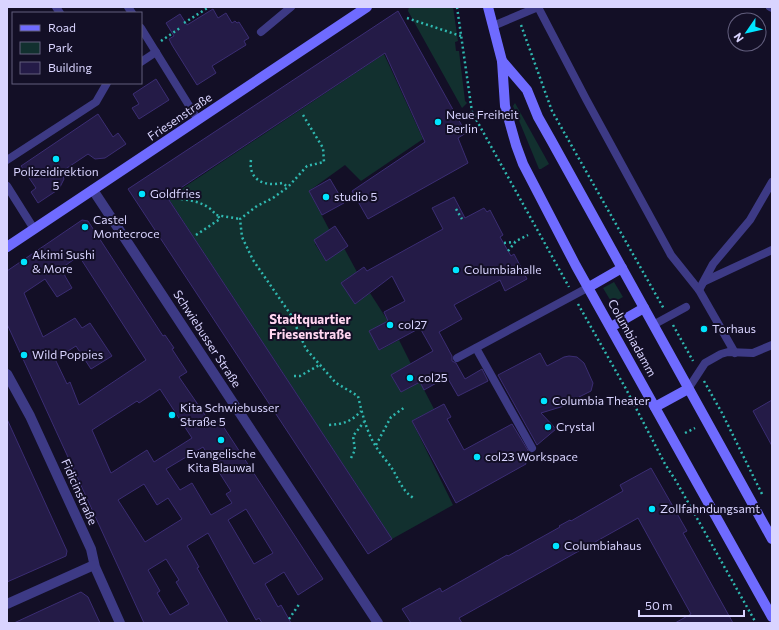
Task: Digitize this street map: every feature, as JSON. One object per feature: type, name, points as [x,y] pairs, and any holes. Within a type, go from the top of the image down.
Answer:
[{"type":"main road","name":"Friesenstraße","points":[[7,247],[367,7]]},
{"type":"main road","name":"Columbiadamm","points":[[488,7],[502,60],[505,106],[516,146],[543,204],[772,617]]},
{"type":"main road","name":"Columbiadamm","points":[[502,60],[527,90],[542,123],[772,539]]},
{"type":"main road","points":[[589,287],[622,268]]},
{"type":"main road","points":[[611,327],[644,308]]},
{"type":"main road","points":[[655,407],[688,389]]},
{"type":"street","name":"Schwiebusser Straße","points":[[93,190],[378,623]]},
{"type":"street","name":"Fidicinstraße","points":[[7,374],[30,416],[90,549],[94,565],[120,623]]},
{"type":"street","points":[[7,604],[94,565]]},
{"type":"lane","points":[[261,32],[291,7]]},
{"type":"lane","points":[[493,26],[518,17],[538,7],[671,255],[699,290],[735,353]]},
{"type":"lane","points":[[142,30],[198,120]]},
{"type":"lane","points":[[142,61],[154,49]]},
{"type":"lane","points":[[7,160],[96,102],[105,84]]},
{"type":"lane","points":[[699,290],[713,264],[750,220],[772,182]]},
{"type":"lane","points":[[7,186],[34,229]]},
{"type":"lane","points":[[705,281],[772,250]]},
{"type":"lane","points":[[457,358],[589,287]]},
{"type":"lane","points":[[653,325],[686,307]]},
{"type":"lane","points":[[688,389],[705,363],[721,354],[728,352],[753,353],[772,345]]},
{"type":"lane","points":[[476,348],[532,448]]},
{"type":"path","points":[[184,23],[209,7]]},
{"type":"path","points":[[457,7],[472,112],[626,389],[662,459],[676,481],[756,623]]},
{"type":"path","points":[[518,17],[552,111],[722,413],[763,495]]},
{"type":"path","points":[[407,18],[461,36]]},
{"type":"path","points":[[154,49],[180,28]]},
{"type":"path","points":[[217,215],[240,219],[257,206],[273,198],[288,187],[307,166],[324,162],[322,148],[303,115]]},
{"type":"path","points":[[251,160],[250,166],[254,177],[273,186],[282,183],[288,187]]},
{"type":"path","points":[[182,199],[204,204],[211,208],[220,220],[196,235]]},
{"type":"path","points":[[456,209],[462,219]]},
{"type":"path","points":[[240,219],[242,238],[253,260],[291,315],[306,349],[321,364],[336,383],[358,396],[365,422],[375,446],[394,471],[402,488],[408,495],[415,499]]},
{"type":"path","points":[[508,251],[516,242],[528,235]]},
{"type":"path","points":[[504,243],[516,242]]},
{"type":"path","points":[[294,376],[300,376],[321,364]]},
{"type":"path","points":[[375,446],[391,417],[405,407]]},
{"type":"path","points":[[329,425],[344,424],[355,418],[362,410]]},
{"type":"path","points":[[350,458],[355,450],[353,436],[365,422]]},
{"type":"path","points":[[685,433],[695,428]]},
{"type":"path","points":[[289,619],[300,603]]},
{"type":"green space","points":[[409,7],[453,7],[458,41],[455,42],[456,51],[459,51],[465,101],[467,103],[462,108],[408,11]]},
{"type":"green space","points":[[384,54],[423,139],[361,181],[345,165],[309,191],[331,233],[315,244],[326,261],[344,248],[357,272],[341,283],[355,304],[370,293],[388,321],[370,331],[380,350],[399,340],[411,364],[391,375],[401,392],[420,382],[434,409],[412,421],[453,505],[392,539],[168,198]]},
{"type":"green space","points":[[515,103],[549,164],[541,169],[539,169],[513,106]]},
{"type":"green space","points":[[614,282],[623,297],[612,303],[603,288]]},
{"type":"building","points":[[213,9],[218,18],[226,13],[232,23],[235,21],[237,23],[239,22],[249,38],[244,41],[246,45],[212,66],[216,73],[197,85],[169,39],[174,36],[166,23],[180,14],[187,25]]},
{"type":"building","points":[[398,11],[466,133],[458,138],[468,163],[368,219],[352,191],[425,142],[385,53],[167,197],[392,539],[368,554],[128,189]]},
{"type":"building","points":[[156,79],[169,100],[139,119],[132,108],[139,104],[133,94]]},
{"type":"building","name":"Polizeidirektion 5","points":[[98,114],[113,137],[118,133],[126,144],[105,158],[95,159],[88,154],[61,172],[64,179],[59,189],[38,203],[31,192],[36,188],[21,166]]},
{"type":"building","name":"studio 5","points":[[330,179],[344,203],[322,215],[309,191]]},
{"type":"building","name":"Columbiahalle","points":[[454,197],[465,218],[484,208],[487,212],[490,210],[503,235],[500,237],[511,256],[514,254],[527,279],[505,291],[500,280],[454,305],[462,319],[439,332],[452,356],[452,361],[456,363],[465,379],[482,369],[488,381],[458,396],[447,377],[424,390],[420,382],[401,392],[391,375],[433,351],[420,328],[379,350],[369,331],[388,321],[384,312],[405,301],[392,276],[355,304],[341,283],[364,267],[367,271],[443,229],[432,208]]},
{"type":"building","points":[[82,220],[88,221],[163,336],[165,335],[174,348],[172,349],[187,372],[179,377],[212,425],[219,420],[323,579],[298,595],[284,572],[265,584],[278,607],[281,605],[291,623],[262,623],[259,618],[256,620],[208,533],[187,546],[199,567],[197,568],[228,623],[144,623],[7,324],[7,271]],"holes":[[[79,256],[146,360],[79,405],[70,382],[67,384],[55,359],[76,346],[91,369],[112,356],[90,323],[82,328],[75,318],[43,337],[24,293],[45,279],[57,297],[72,288],[65,276],[63,267]],[[160,389],[192,438],[154,462],[147,450],[111,473],[92,430],[137,401],[139,403]],[[203,447],[231,491],[226,494],[232,503],[211,515],[192,483],[180,490],[166,469]],[[144,484],[157,505],[168,498],[182,519],[145,542],[118,500]],[[246,509],[273,553],[254,564],[228,520]],[[166,559],[179,580],[176,582],[189,604],[170,615],[157,593],[160,591],[148,570]]]},
{"type":"building","points":[[335,226],[348,246],[326,261],[314,240]]},
{"type":"building","name":"Columbia Theater","points":[[540,353],[547,366],[564,357],[577,357],[584,363],[593,383],[591,391],[579,397],[577,402],[541,413],[556,429],[537,445],[498,375]]},
{"type":"building","points":[[772,400],[772,446],[753,411]]},
{"type":"building","name":"col23 Workspace","points":[[444,404],[451,417],[447,419],[464,450],[512,424],[529,452],[523,457],[526,464],[456,503],[412,421]]},
{"type":"building","points":[[7,419],[67,551],[66,556],[7,582]]},
{"type":"building","name":"Columbiahaus","points":[[651,468],[687,531],[683,533],[733,623],[675,623],[691,614],[638,518],[459,618],[462,623],[411,623],[402,609],[440,588],[442,592],[560,527],[559,526],[570,520],[571,521],[623,491],[620,485]]},
{"type":"building","points":[[81,592],[88,597],[100,623],[14,623]]},
{"type":"place","name":"Neue Freiheit Berlin","points":[[438,122]]},
{"type":"place","name":"Polizeidirektion 5","points":[[56,159]]},
{"type":"place","name":"Goldfries","points":[[142,194]]},
{"type":"place","name":"studio 5","points":[[326,197]]},
{"type":"place","name":"Castel Montecroce","points":[[85,227]]},
{"type":"place","name":"Akimi Sushi & More","points":[[24,262]]},
{"type":"place","name":"Columbiahalle","points":[[456,270]]},
{"type":"place","name":"col27","points":[[390,325]]},
{"type":"place","name":"Torhaus","points":[[704,329]]},
{"type":"place","name":"Wild Poppies","points":[[24,355]]},
{"type":"place","name":"col25","points":[[410,378]]},
{"type":"place","name":"Columbia Theater","points":[[544,401]]},
{"type":"place","name":"Kita Schwiebusser Straße 5","points":[[172,415]]},
{"type":"place","name":"Crystal","points":[[548,427]]},
{"type":"place","name":"Evangelische Kita Blauwal","points":[[221,440]]},
{"type":"place","name":"col23 Workspace","points":[[477,457]]},
{"type":"place","name":"Zollfahndungsamt","points":[[652,509]]},
{"type":"place","name":"Columbiahaus","points":[[556,546]]},
{"type":"district","name":"Stadtquartier Friesenstraße","points":[[310,326]]}]
